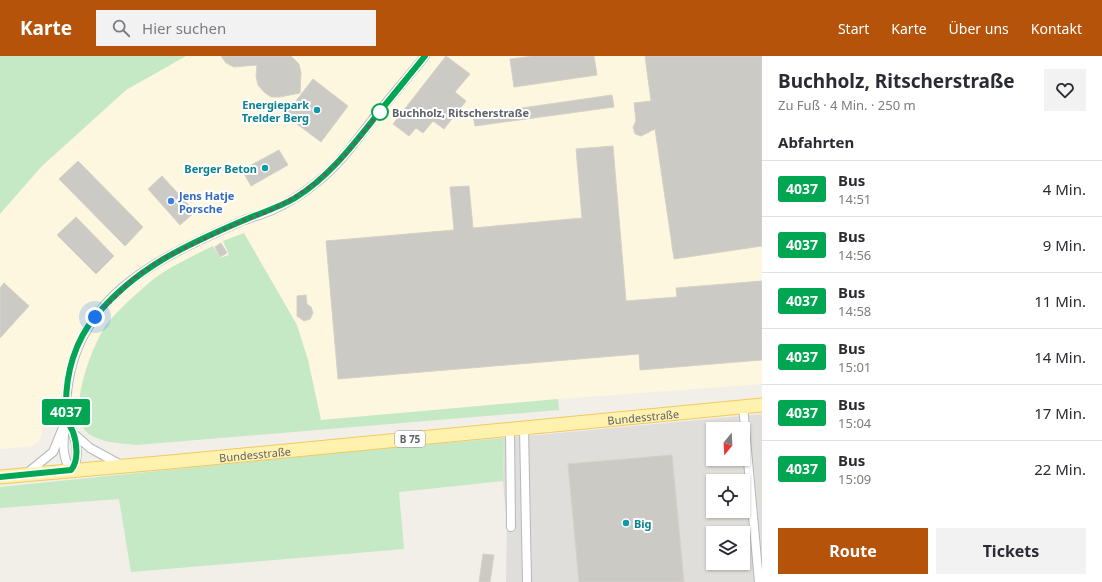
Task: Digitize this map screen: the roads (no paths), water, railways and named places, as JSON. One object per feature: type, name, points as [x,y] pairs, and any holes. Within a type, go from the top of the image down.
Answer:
[{"type":"main road","name":"Bundesstraße","points":[[0,477],[122,465],[178,462],[762,405]]},
{"type":"street","points":[[66,416],[74,434],[76,454],[75,463],[71,470],[66,464],[64,455],[68,376],[76,350],[88,325],[112,297],[134,278],[162,259],[242,221],[270,211],[295,197],[317,182],[347,153],[425,56]]},
{"type":"street","points":[[742,406],[759,582]]},
{"type":"street","points":[[26,474],[48,457],[56,447],[66,416]]},
{"type":"street","points":[[524,428],[527,582]]},
{"type":"street","points":[[510,429],[511,527]]},
{"type":"street","points":[[74,434],[90,448],[122,465]]},
{"type":"place","name":"Energiepark Trelder Berg","points":[[317,110]]},
{"type":"place","name":"Buchholz, Ritscherstraße","points":[[380,112]]},
{"type":"place","name":"Berger Beton","points":[[265,168]]},
{"type":"place","name":"Jens Hatje Porsche","points":[[171,201]]},
{"type":"place","name":"Big","points":[[626,523]]}]
